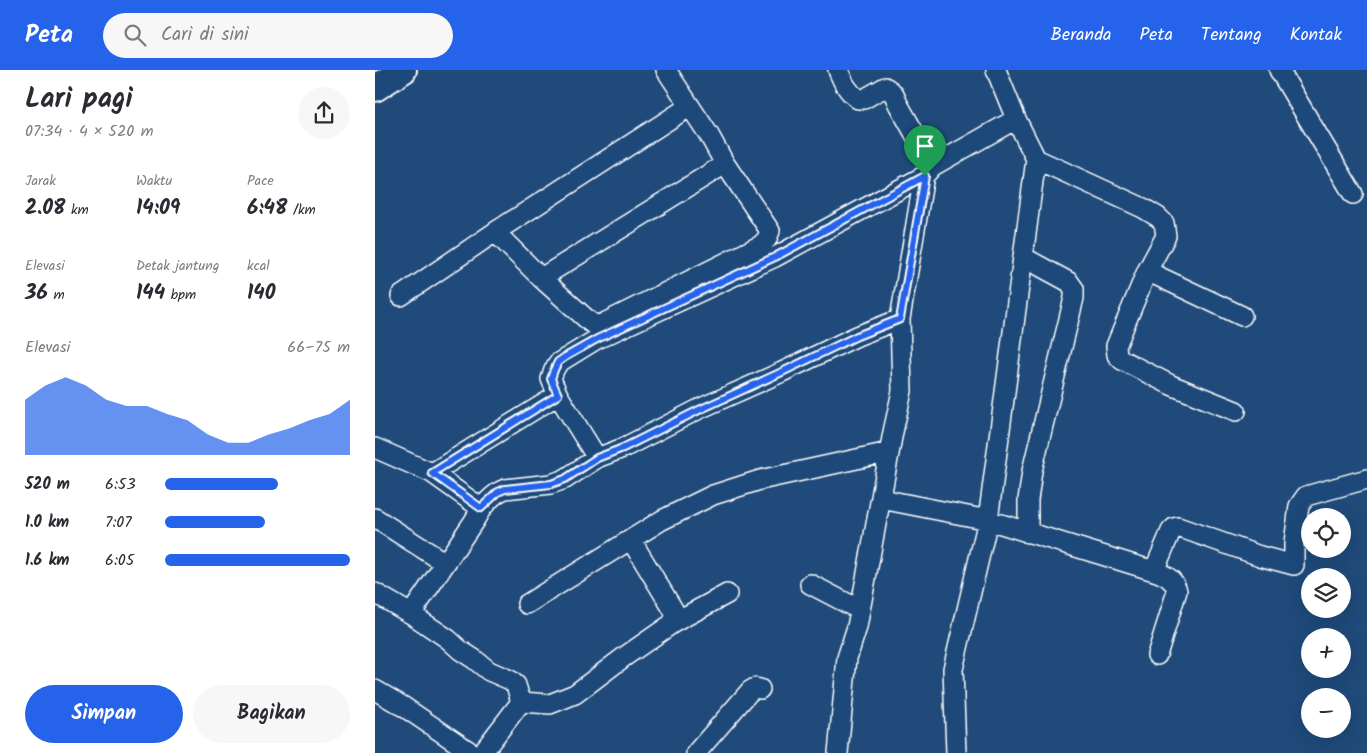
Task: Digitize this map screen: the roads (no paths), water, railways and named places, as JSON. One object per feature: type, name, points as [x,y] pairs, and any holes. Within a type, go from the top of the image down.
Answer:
[{"type":"main road","points":[[375,88],[403,70]]},
{"type":"street","points":[[495,232],[541,278],[596,325],[602,324],[761,245],[767,239],[770,231],[666,70]]},
{"type":"street","points":[[838,70],[844,84],[851,94],[858,99],[863,99],[885,87],[895,95],[929,171],[900,319],[902,391],[857,627],[847,658],[838,753]]},
{"type":"street","points":[[956,753],[953,669],[988,520],[1036,159],[1016,119],[996,70]]},
{"type":"street","points":[[1279,70],[1353,194]]},
{"type":"street","points":[[401,296],[495,232],[690,106]]},
{"type":"street","points":[[597,458],[558,395],[551,379],[558,362],[597,339],[775,257],[929,171],[1016,119]]},
{"type":"street","points":[[1036,159],[1143,208],[1158,216],[1164,223],[1165,236],[1147,272],[1116,346],[1117,355],[1121,360],[1171,385],[1236,410]]},
{"type":"street","points":[[541,278],[725,164]]},
{"type":"street","points":[[1023,257],[1069,282],[1074,289],[1074,298],[1032,471],[1028,500],[1029,533]]},
{"type":"street","points":[[1147,272],[1242,316]]},
{"type":"street","points":[[411,614],[481,508],[498,492],[505,489],[551,484],[565,479],[597,458],[623,448],[857,336],[900,319]]},
{"type":"street","points":[[432,473],[558,395]]},
{"type":"street","points":[[375,448],[432,473],[481,508]]},
{"type":"street","points":[[527,604],[662,520],[713,495],[760,480],[889,452]]},
{"type":"street","points":[[1155,571],[1171,531],[1173,528],[1178,527],[1260,556],[1294,564],[1294,543],[1299,506],[1306,496],[1367,479]]},
{"type":"street","points":[[881,499],[988,520],[1163,574],[1174,582],[1177,590],[1157,655]]},
{"type":"street","points":[[375,518],[439,559],[447,559]]},
{"type":"street","points":[[631,540],[673,610],[675,616],[673,624]]},
{"type":"street","points":[[810,584],[860,610]]},
{"type":"street","points":[[375,593],[448,639],[489,671],[510,680],[516,686],[521,702]]},
{"type":"street","points":[[521,702],[550,704],[575,694],[624,657],[673,624],[727,594]]},
{"type":"street","points":[[696,753],[749,691],[755,688],[760,689]]},
{"type":"street","points":[[375,690],[472,753]]},
{"type":"street","points":[[482,753],[521,702]]}]
